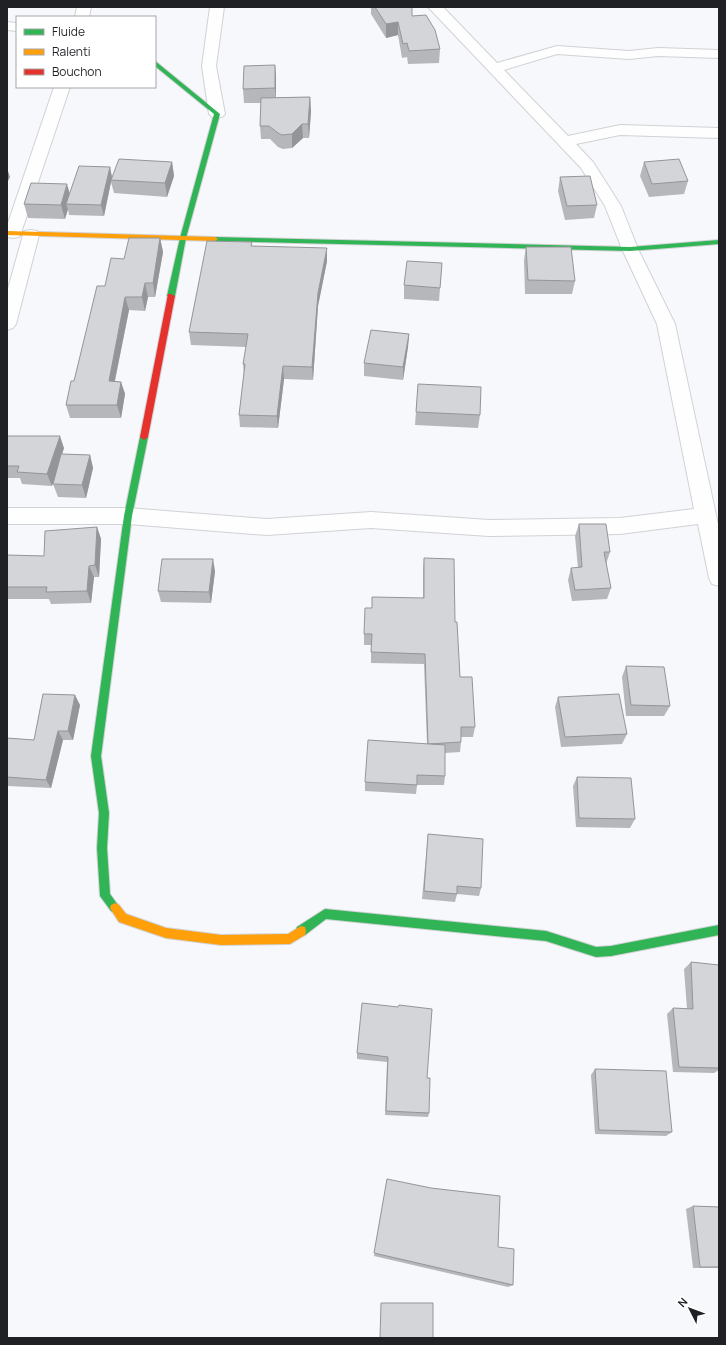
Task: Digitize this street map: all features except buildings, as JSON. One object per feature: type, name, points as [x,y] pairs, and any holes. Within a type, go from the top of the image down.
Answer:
[{"type":"street","points":[[217,7],[209,66],[217,114],[183,238],[128,516],[96,756],[104,813],[102,848],[106,896],[123,918],[174,934],[221,940],[290,939],[325,914],[546,936],[596,952],[611,952],[719,930]]},
{"type":"street","points":[[434,7],[587,165],[613,206],[630,249],[666,324],[719,578]]},
{"type":"street","points":[[494,69],[557,50],[629,55],[658,52],[719,54]]},
{"type":"street","points":[[156,64],[217,114]]},
{"type":"street","points":[[62,88],[10,233],[31,235],[630,249],[719,242]]},
{"type":"street","points":[[564,142],[620,130],[719,133]]},
{"type":"street","points":[[7,324],[31,235]]},
{"type":"street","points":[[7,516],[128,516],[267,527],[371,520],[488,528],[620,526],[706,515]]},
{"type":"traffic: fast","points":[[156,64],[217,114],[183,238],[171,296]]},
{"type":"traffic: fast","points":[[215,239],[630,249],[719,242]]},
{"type":"traffic: fast","points":[[115,908],[105,896],[102,848],[104,813],[96,756],[128,516],[144,437]]},
{"type":"traffic: fast","points":[[301,931],[325,914],[546,936],[596,952],[611,951],[719,930]]},
{"type":"traffic: slow","points":[[7,233],[215,239]]},
{"type":"traffic: slow","points":[[115,908],[123,918],[166,933],[221,940],[290,939],[301,931]]},
{"type":"traffic: jam","points":[[144,437],[171,296]]}]
